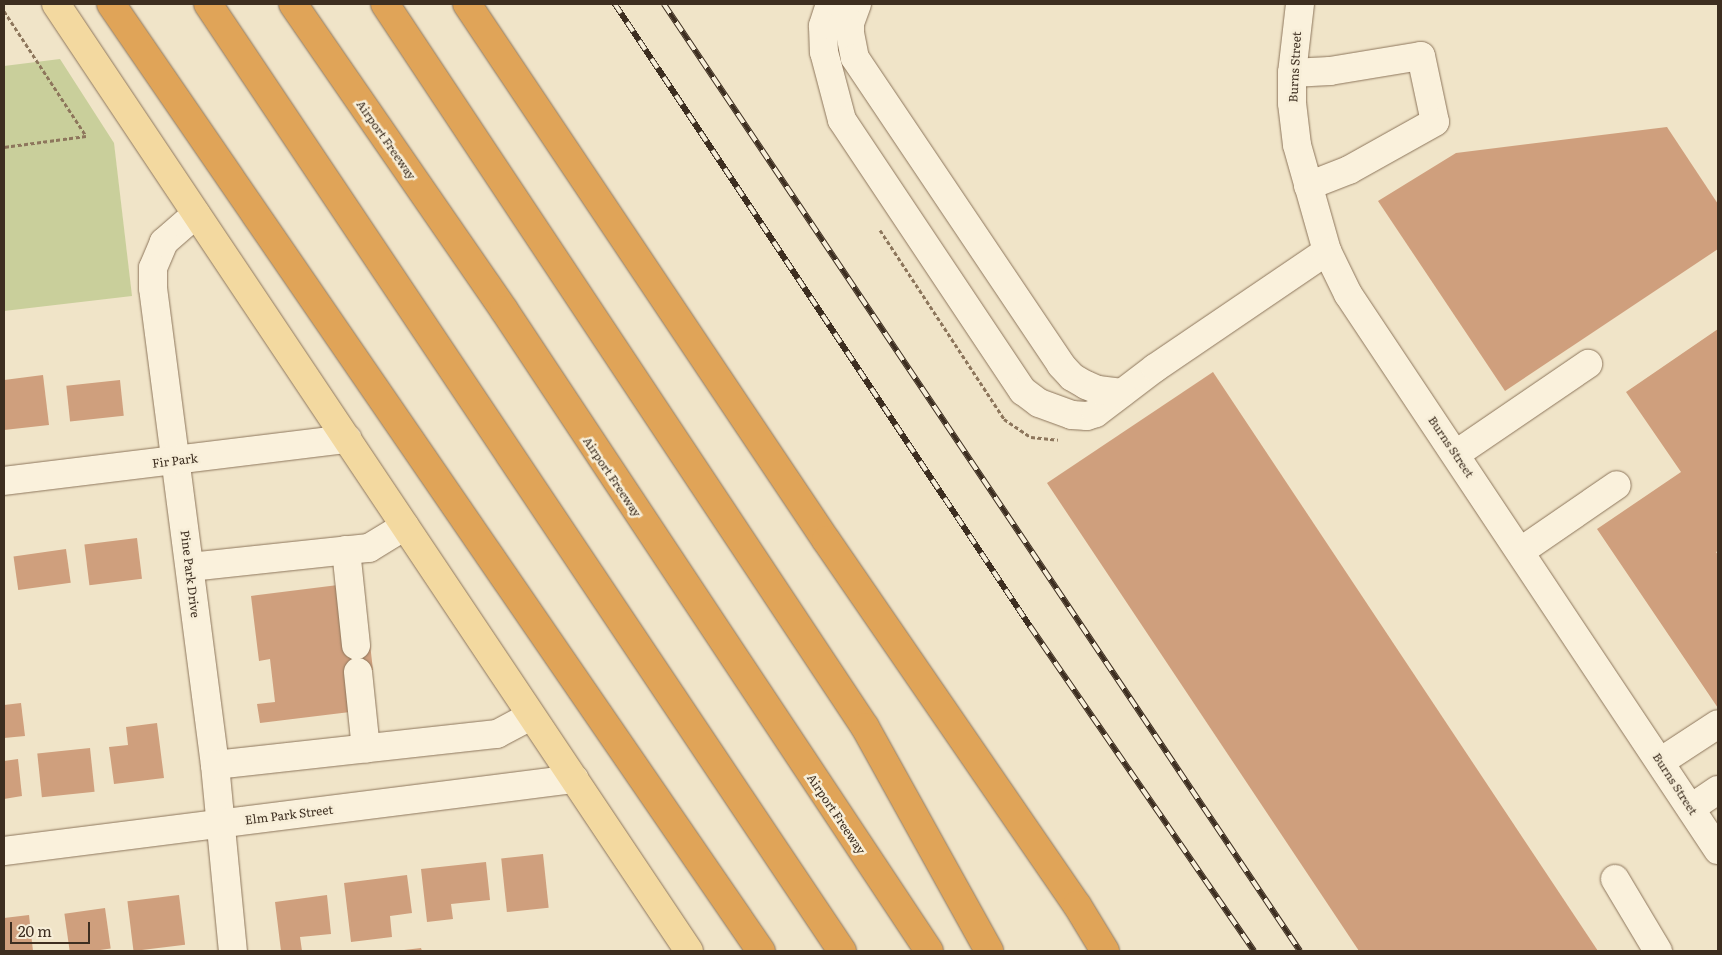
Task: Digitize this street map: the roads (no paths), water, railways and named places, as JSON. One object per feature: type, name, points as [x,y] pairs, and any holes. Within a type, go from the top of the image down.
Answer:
[{"type":"highway","points":[[111,4],[761,951]]},
{"type":"highway","points":[[208,4],[842,951]]},
{"type":"highway","name":"Airport Freeway","points":[[294,4],[504,310],[929,951]]},
{"type":"highway","points":[[385,4],[865,727],[989,951]]},
{"type":"highway","points":[[467,4],[826,540],[1077,904],[1105,951]]},
{"type":"main road","points":[[56,4],[689,951]]},
{"type":"street","points":[[830,4],[823,26],[824,52],[842,120],[1023,391],[1039,403],[1059,412],[1087,416],[1096,413],[1156,368],[1327,251]]},
{"type":"street","points":[[857,4],[850,23],[855,58],[1061,365],[1072,377],[1086,386],[1098,390],[1122,393]]},
{"type":"street","name":"Burns Street","points":[[1300,4],[1292,73],[1292,104],[1297,145],[1327,251],[1348,294],[1718,850]]},
{"type":"street","points":[[1292,73],[1330,71],[1421,56],[1435,122],[1348,170],[1308,186]]},
{"type":"street","name":"Pine Park Drive","points":[[196,214],[164,242],[153,268],[153,288],[215,765],[233,951]]},
{"type":"street","points":[[1456,454],[1588,364]]},
{"type":"street","name":"Fir Park","points":[[4,481],[175,462],[346,439]]},
{"type":"street","points":[[1520,551],[1617,485]]},
{"type":"street","points":[[190,567],[369,548],[405,526]]},
{"type":"street","points":[[346,550],[356,645]]},
{"type":"street","points":[[358,672],[366,749]]},
{"type":"street","points":[[215,765],[497,734],[531,716]]},
{"type":"street","points":[[1660,762],[1718,724]]},
{"type":"street","name":"Elm Park Street","points":[[4,851],[574,779]]},
{"type":"street","points":[[1691,808],[1718,790]]},
{"type":"street","points":[[1615,880],[1658,951]]},
{"type":"railway","points":[[615,4],[1030,626],[1254,951]]},
{"type":"railway","points":[[664,4],[1300,951]]}]
